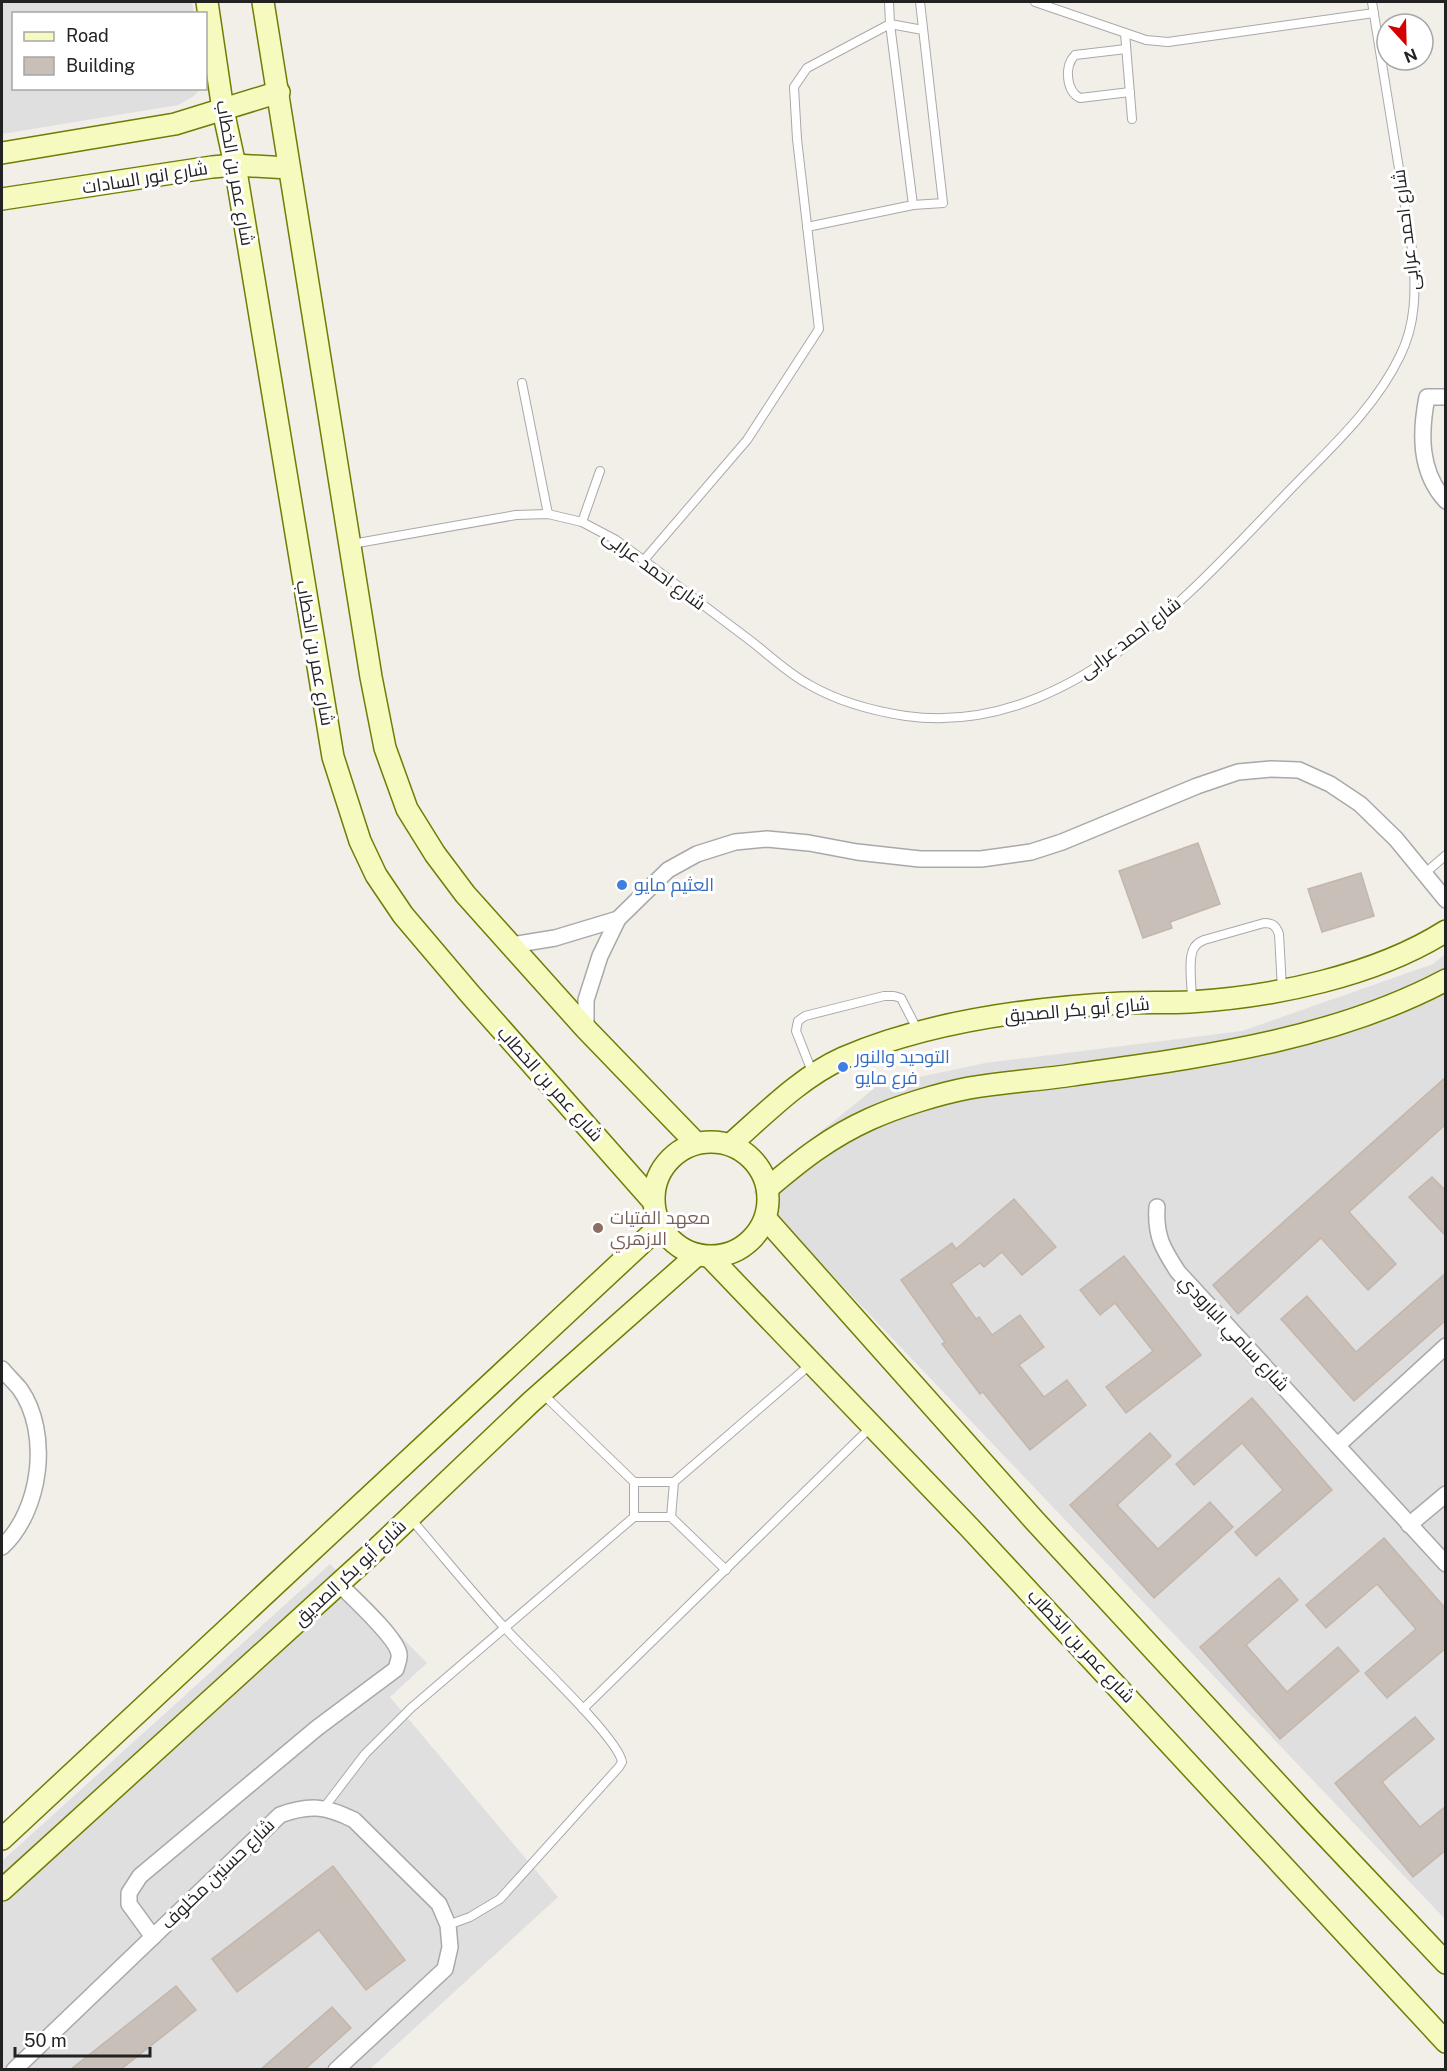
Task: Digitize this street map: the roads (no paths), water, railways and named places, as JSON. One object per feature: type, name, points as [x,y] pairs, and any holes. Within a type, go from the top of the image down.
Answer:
[{"type":"street","name":"شارع عمر بن الخطاب","points":[[207,2],[223,110],[235,165],[331,747],[360,841],[376,875],[403,915],[653,1201]]},
{"type":"street","points":[[263,2],[371,677],[385,748],[407,809],[435,854],[465,894],[586,1029],[696,1143]]},
{"type":"street","points":[[2,153],[175,123],[279,92]]},
{"type":"street","name":"شارع انور السادات","points":[[2,199],[235,165],[289,168]]},
{"type":"street","points":[[1446,397],[1427,397],[1422,423],[1425,463],[1439,494],[1446,501]]},
{"type":"street","points":[[586,1029],[586,1000],[600,956],[618,919],[668,870],[698,854],[735,842],[767,839],[920,859],[981,859],[1031,852],[1238,772],[1271,769],[1299,770],[1330,784],[1360,804],[1396,839],[1446,900]]},
{"type":"street","points":[[512,945],[555,938],[618,919]]},
{"type":"street","name":"شارع أبو بكر الصديق","points":[[732,1143],[782,1099],[813,1076],[841,1059],[899,1037],[977,1020],[1056,1009],[1122,1003],[1192,1002],[1282,990],[1330,980],[1371,966],[1407,951],[1446,930]]},
{"type":"street","points":[[768,1188],[819,1146],[869,1119],[914,1103],[968,1088],[1179,1060],[1270,1043],[1357,1017],[1419,994],[1446,980]]},
{"type":"street","points":[[710,1141],[732,1143],[752,1157],[762,1171],[768,1188],[768,1209],[761,1230],[747,1244],[730,1254],[704,1256],[682,1249],[669,1239],[660,1226],[653,1201],[659,1174],[669,1159],[683,1148],[696,1143],[710,1141]]},
{"type":"street","name":"شارع سامي البارودي","points":[[1157,1207],[1158,1238],[1178,1272],[1446,1564]]},
{"type":"street","points":[[766,1219],[1034,1520],[1316,1826],[1446,1962]]},
{"type":"street","points":[[2,1839],[660,1226]]},
{"type":"street","name":"شارع عمر بن الخطاب","points":[[704,1256],[873,1426],[1148,1718],[1446,2042]]},
{"type":"street","name":"شارع أبو بكر الصديق","points":[[2,1890],[339,1584],[541,1393],[704,1256]]},
{"type":"street","points":[[1338,1445],[1446,1346]]},
{"type":"street","points":[[2,1368],[21,1391],[34,1421],[39,1454],[36,1486],[24,1517],[2,1547]]},
{"type":"street","points":[[1409,1525],[1446,1494]]},
{"type":"street","points":[[153,1936],[129,1904],[129,1893],[140,1876],[317,1728],[396,1668],[399,1656],[397,1647],[339,1584]]},
{"type":"street","name":"شارع حسنين مخلوف","points":[[14,2070],[280,1815],[297,1809],[336,1811],[354,1820],[439,1904],[448,1925],[450,1947],[445,1969],[336,2070]]},
{"type":"lane","points":[[889,2],[913,205]]},
{"type":"lane","points":[[807,227],[913,205],[943,203],[920,2]]},
{"type":"lane","points":[[1035,2],[1146,40],[1168,42],[1374,13]]},
{"type":"lane","name":"شارع احمد عرابى","points":[[351,544],[516,515],[548,514],[582,522],[616,540],[808,684],[856,705],[907,716],[961,718],[1015,706],[1066,685],[1139,636],[1199,584],[1365,412],[1401,355],[1411,323],[1416,290],[1413,255],[1372,2]]},
{"type":"lane","points":[[644,560],[747,440],[819,329],[797,139],[794,87],[807,69],[890,24],[923,30]]},
{"type":"lane","points":[[1125,33],[1132,118]]},
{"type":"lane","points":[[1126,49],[1075,55],[1068,66],[1070,88],[1073,95],[1080,98],[1130,92]]},
{"type":"lane","points":[[522,383],[548,514]]},
{"type":"lane","points":[[582,522],[600,471]]},
{"type":"lane","points":[[1424,874],[1446,855]]},
{"type":"lane","points":[[1192,1002],[1192,957],[1197,944],[1264,923],[1271,923],[1277,927],[1279,934],[1282,990]]},
{"type":"lane","points":[[813,1076],[796,1031],[798,1021],[805,1016],[884,996],[894,996],[901,998],[918,1032]]},
{"type":"lane","points":[[541,1393],[634,1482],[674,1482],[812,1363]]},
{"type":"lane","points":[[583,1709],[873,1426]]},
{"type":"lane","points":[[634,1482],[634,1517]]},
{"type":"lane","points":[[671,1517],[674,1482]]},
{"type":"lane","points":[[323,1809],[365,1754],[383,1735],[634,1517],[671,1517],[726,1570]]},
{"type":"lane","points":[[410,1518],[505,1628],[583,1709],[618,1751],[622,1762],[500,1899],[470,1917],[448,1925]]},
{"type":"place","name":"العثيم مايو","points":[[622,885]]},
{"type":"place","name":"التوحيد والنور فرع مايو","points":[[843,1067]]},
{"type":"place","name":"معهد الفتيات الازهري","points":[[598,1228]]}]
